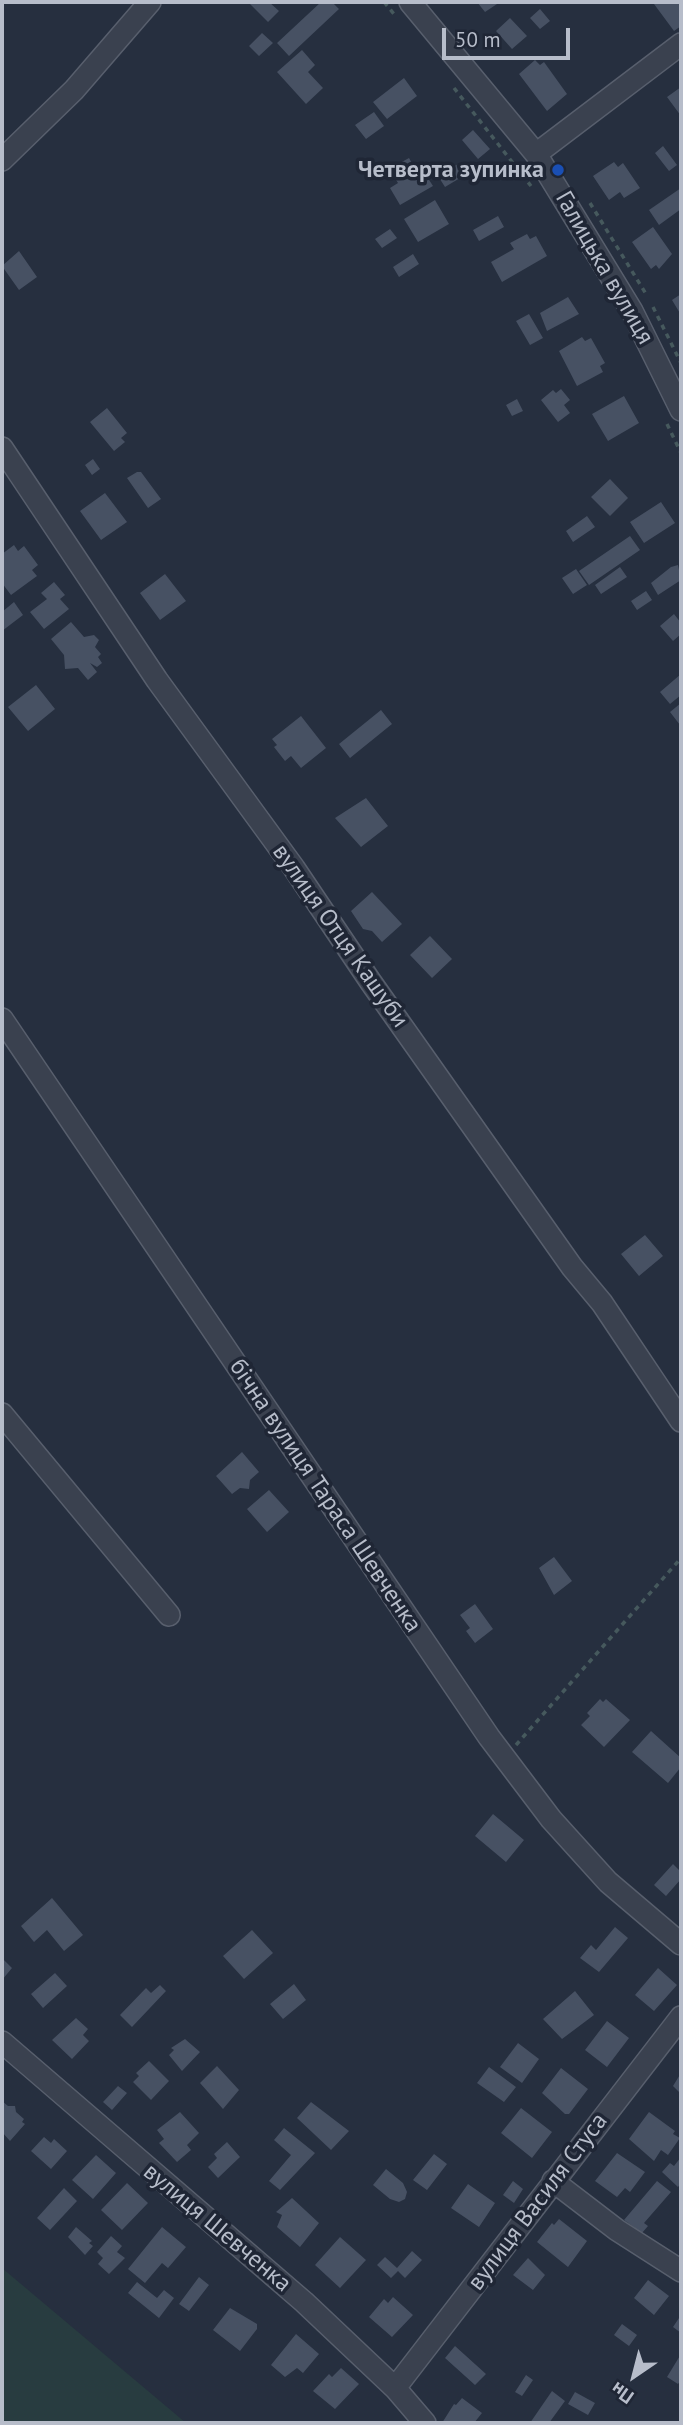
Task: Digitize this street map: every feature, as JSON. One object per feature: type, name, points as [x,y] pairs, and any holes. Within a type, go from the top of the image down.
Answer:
[{"type":"street","points":[[5,155],[74,90],[150,2]]},
{"type":"street","name":"Галицька вулиця","points":[[404,10],[536,154],[632,311],[673,414]]},
{"type":"street","points":[[536,154],[681,44]]},
{"type":"street","name":"вулиця Отця Кашуби","points":[[2,448],[157,680],[294,868],[370,981],[572,1267],[602,1303],[681,1421]]},
{"type":"street","name":"бічна вулиця Тараса Шевченка","points":[[2,1019],[504,1757],[551,1819],[608,1882],[681,1944]]},
{"type":"street","points":[[2,1414],[169,1615]]},
{"type":"street","name":"вулиця Василя Стуса","points":[[395,2388],[681,2017]]},
{"type":"street","name":"вулиця Шевченка","points":[[2,2042],[304,2302],[395,2388],[425,2423]]},
{"type":"street","points":[[553,2181],[617,2230],[681,2271]]},
{"type":"path","points":[[384,2],[404,10]]},
{"type":"path","points":[[446,78],[533,187]]},
{"type":"path","points":[[673,414],[681,453]]},
{"type":"path","points":[[504,1757],[603,1650],[681,1558]]},
{"type":"green space","points":[[2,2268],[186,2423],[2,2423]]},
{"type":"building","points":[[248,2],[269,2],[279,11],[268,22]]},
{"type":"building","points":[[321,2],[332,2],[339,9],[289,56],[277,43]]},
{"type":"building","points":[[477,2],[500,2],[485,12]]},
{"type":"building","points":[[680,2],[681,26],[674,31],[654,4]]},
{"type":"building","points":[[540,9],[550,21],[540,29],[530,18]]},
{"type":"building","points":[[510,18],[527,36],[512,49],[496,31]]},
{"type":"building","points":[[262,33],[273,43],[259,56],[249,46]]},
{"type":"building","points":[[302,50],[315,65],[308,72],[323,88],[306,104],[277,72]]},
{"type":"building","points":[[535,60],[540,65],[544,62],[567,94],[547,111],[519,74]]},
{"type":"building","points":[[404,78],[417,96],[387,119],[373,102]]},
{"type":"building","points":[[681,87],[681,116],[667,97]]},
{"type":"building","points":[[374,112],[384,126],[366,139],[355,125]]},
{"type":"building","points":[[473,130],[490,149],[478,159],[462,140]]},
{"type":"building","points":[[663,146],[677,165],[669,171],[655,153]]},
{"type":"building","points":[[409,158],[417,172],[422,169],[433,186],[400,205],[390,188],[398,183],[389,169]]},
{"type":"building","points":[[614,162],[618,167],[623,163],[640,188],[624,198],[620,192],[609,200],[593,176]]},
{"type":"building","points":[[458,164],[465,175],[445,187],[438,176]]},
{"type":"building","points":[[681,188],[681,209],[659,225],[649,210]]},
{"type":"building","points":[[435,200],[449,224],[418,242],[404,219]]},
{"type":"building","points":[[498,216],[504,227],[479,241],[473,230]]},
{"type":"building","points":[[653,227],[672,254],[659,269],[656,265],[651,269],[632,242]]},
{"type":"building","points":[[390,229],[397,238],[382,248],[375,239]]},
{"type":"building","points":[[527,234],[530,239],[536,236],[547,256],[502,282],[491,262],[514,249],[510,243]]},
{"type":"building","points":[[19,251],[37,277],[19,290],[2,266]]},
{"type":"building","points":[[413,254],[419,264],[399,277],[393,267]]},
{"type":"building","points":[[681,294],[681,315],[672,300]]},
{"type":"building","points":[[568,297],[579,314],[547,331],[540,313]]},
{"type":"building","points":[[529,314],[543,338],[530,345],[516,321]]},
{"type":"building","points":[[582,337],[585,341],[591,338],[605,363],[600,366],[603,372],[577,386],[559,351]]},
{"type":"building","points":[[561,389],[570,400],[564,405],[570,413],[558,422],[541,400],[553,390],[556,393]]},
{"type":"building","points":[[624,396],[639,423],[608,441],[592,414]]},
{"type":"building","points":[[517,399],[523,411],[512,416],[506,405]]},
{"type":"building","points":[[107,408],[127,433],[121,438],[125,442],[114,451],[90,422]]},
{"type":"building","points":[[93,459],[100,469],[92,475],[85,465]]},
{"type":"building","points":[[141,472],[161,499],[148,508],[127,478]]},
{"type":"building","points":[[610,479],[628,498],[610,516],[591,497]]},
{"type":"building","points":[[105,493],[127,522],[101,540],[80,511]]},
{"type":"building","points":[[661,502],[675,523],[644,543],[630,522]]},
{"type":"building","points":[[587,516],[595,527],[573,542],[566,531]]},
{"type":"building","points":[[630,536],[640,550],[589,585],[579,571]]},
{"type":"building","points":[[14,545],[18,551],[24,546],[38,565],[32,570],[37,576],[11,595],[2,583],[2,554]]},
{"type":"building","points":[[678,565],[681,580],[658,595],[651,583],[671,567]]},
{"type":"building","points":[[620,567],[627,577],[601,594],[595,585]]},
{"type":"building","points":[[576,569],[587,585],[573,594],[562,578]]},
{"type":"building","points":[[165,574],[186,601],[160,620],[140,593]]},
{"type":"building","points":[[54,582],[65,595],[60,599],[69,609],[44,629],[30,612],[47,599],[41,593]]},
{"type":"building","points":[[646,591],[652,600],[637,610],[631,601]]},
{"type":"building","points":[[14,602],[23,615],[2,631],[2,612]]},
{"type":"building","points":[[674,614],[681,623],[681,634],[673,641],[660,626]]},
{"type":"building","points":[[71,622],[84,637],[94,635],[99,640],[95,647],[101,654],[98,657],[102,663],[97,667],[90,663],[97,672],[88,680],[78,668],[65,669],[64,655],[51,639]]},
{"type":"building","points":[[681,674],[681,695],[670,704],[660,692]]},
{"type":"building","points":[[36,685],[55,709],[28,731],[8,707]]},
{"type":"building","points":[[681,703],[681,724],[680,725],[670,712]]},
{"type":"building","points":[[381,710],[392,724],[350,758],[339,744]]},
{"type":"building","points":[[301,716],[326,748],[301,768],[291,756],[285,761],[274,747],[277,745],[272,739]]},
{"type":"building","points":[[366,798],[388,826],[361,847],[335,818]]},
{"type":"building","points":[[372,892],[402,924],[382,942],[372,931],[363,929],[351,911]]},
{"type":"building","points":[[430,936],[452,959],[432,978],[410,955]]},
{"type":"building","points":[[645,1235],[663,1256],[639,1276],[621,1254]]},
{"type":"building","points":[[242,1452],[259,1472],[250,1480],[249,1489],[240,1488],[232,1494],[216,1476]]},
{"type":"building","points":[[269,1490],[289,1512],[267,1532],[247,1509]]},
{"type":"building","points":[[554,1557],[572,1581],[554,1595],[539,1568]]},
{"type":"building","points":[[475,1604],[493,1629],[475,1643],[466,1631],[470,1628],[460,1615]]},
{"type":"building","points":[[600,1699],[603,1702],[606,1699],[630,1720],[604,1747],[581,1725],[590,1716],[587,1713]]},
{"type":"building","points":[[651,1731],[681,1758],[681,1767],[668,1783],[632,1752]]},
{"type":"building","points":[[493,1814],[524,1840],[506,1862],[475,1836]]},
{"type":"building","points":[[673,1864],[681,1872],[681,1879],[666,1896],[654,1885]]},
{"type":"building","points":[[52,1898],[83,1935],[64,1951],[47,1930],[34,1942],[21,1926]]},
{"type":"building","points":[[615,1927],[628,1938],[599,1972],[580,1958],[591,1945],[596,1950]]},
{"type":"building","points":[[252,1930],[273,1953],[244,1979],[223,1956]]},
{"type":"building","points":[[2,1958],[12,1968],[2,1980]]},
{"type":"building","points":[[658,1968],[677,1985],[654,2011],[635,1995]]},
{"type":"building","points":[[55,1973],[67,1986],[43,2008],[31,1994]]},
{"type":"building","points":[[294,1984],[306,2000],[283,2019],[270,2004]]},
{"type":"building","points":[[160,1985],[166,1991],[132,2027],[120,2015],[146,1988],[151,1993]]},
{"type":"building","points":[[575,1991],[594,2015],[562,2039],[543,2019]]},
{"type":"building","points":[[76,2018],[88,2029],[83,2035],[89,2041],[72,2059],[52,2040]]},
{"type":"building","points":[[607,2021],[629,2038],[607,2067],[585,2050]]},
{"type":"building","points":[[185,2039],[200,2052],[182,2071],[169,2055],[174,2050],[171,2048]]},
{"type":"building","points":[[518,2043],[539,2059],[522,2083],[500,2067]]},
{"type":"building","points":[[149,2061],[169,2081],[151,2100],[133,2082],[139,2076],[136,2073]]},
{"type":"building","points":[[217,2066],[239,2090],[223,2109],[200,2083]]},
{"type":"building","points":[[489,2067],[516,2087],[504,2102],[477,2083]]},
{"type":"building","points":[[561,2068],[588,2089],[569,2114],[565,2114],[542,2093]]},
{"type":"building","points":[[681,2073],[681,2094],[673,2086]]},
{"type":"building","points":[[118,2086],[127,2093],[112,2110],[103,2102]]},
{"type":"building","points":[[2,2101],[8,2106],[15,2106],[25,2124],[10,2141],[2,2132]]},
{"type":"building","points":[[311,2102],[349,2131],[331,2150],[297,2118]]},
{"type":"building","points":[[521,2108],[552,2132],[532,2158],[501,2133]]},
{"type":"building","points":[[180,2112],[199,2133],[187,2145],[191,2150],[177,2162],[159,2143],[164,2139],[157,2130]]},
{"type":"building","points":[[649,2112],[675,2131],[673,2134],[680,2138],[668,2155],[661,2150],[654,2161],[629,2139]]},
{"type":"building","points":[[284,2128],[315,2153],[280,2190],[269,2181],[291,2155],[274,2140]]},
{"type":"building","points":[[44,2137],[51,2143],[54,2139],[67,2151],[51,2169],[31,2151]]},
{"type":"building","points":[[227,2142],[240,2157],[218,2178],[208,2167],[217,2158],[214,2154]]},
{"type":"building","points":[[617,2153],[645,2172],[630,2192],[625,2188],[617,2197],[595,2181]]},
{"type":"building","points":[[434,2154],[447,2164],[427,2190],[413,2180]]},
{"type":"building","points":[[96,2155],[116,2173],[93,2199],[72,2180]]},
{"type":"building","points":[[681,2157],[681,2183],[678,2187],[662,2172],[670,2163],[674,2166]]},
{"type":"building","points":[[386,2169],[403,2183],[407,2192],[405,2199],[399,2202],[390,2199],[373,2185]]},
{"type":"building","points":[[513,2181],[523,2189],[514,2203],[503,2195]]},
{"type":"building","points":[[657,2181],[671,2192],[644,2223],[648,2226],[642,2233],[624,2220]]},
{"type":"building","points":[[127,2183],[148,2203],[122,2230],[101,2210]]},
{"type":"building","points":[[468,2184],[495,2203],[479,2227],[451,2208]]},
{"type":"building","points":[[64,2188],[77,2201],[50,2230],[37,2218]]},
{"type":"building","points":[[292,2198],[319,2223],[300,2247],[277,2227],[282,2215],[276,2212]]},
{"type":"building","points":[[559,2219],[587,2241],[568,2267],[537,2242],[552,2223],[554,2225]]},
{"type":"building","points":[[76,2227],[92,2241],[89,2243],[93,2246],[85,2255],[68,2237]]},
{"type":"building","points":[[162,2227],[186,2247],[168,2268],[162,2263],[145,2283],[128,2269]]},
{"type":"building","points":[[111,2236],[122,2246],[117,2252],[125,2258],[109,2274],[98,2264],[103,2258],[97,2252]]},
{"type":"building","points":[[340,2237],[366,2260],[340,2288],[315,2265]]},
{"type":"building","points":[[412,2251],[422,2260],[405,2278],[398,2271],[391,2278],[377,2265],[385,2257],[397,2268]]},
{"type":"building","points":[[528,2258],[545,2275],[533,2290],[513,2275]]},
{"type":"building","points":[[199,2277],[209,2285],[189,2311],[179,2304]]},
{"type":"building","points":[[648,2280],[669,2296],[654,2315],[634,2298]]},
{"type":"building","points":[[137,2282],[157,2298],[164,2290],[174,2298],[159,2318],[128,2293]]},
{"type":"building","points":[[393,2297],[413,2315],[392,2337],[369,2317],[384,2299],[388,2303]]},
{"type":"building","points":[[230,2308],[257,2324],[257,2329],[240,2351],[213,2330]]},
{"type":"building","points":[[681,2315],[681,2333],[673,2327]]},
{"type":"building","points":[[622,2324],[637,2335],[629,2346],[614,2335]]},
{"type":"building","points":[[296,2334],[319,2354],[303,2373],[297,2368],[285,2377],[271,2365]]},
{"type":"building","points":[[455,2346],[486,2374],[475,2385],[445,2358]]},
{"type":"building","points":[[681,2354],[681,2380],[678,2384],[667,2377]]},
{"type":"building","points":[[341,2368],[359,2384],[335,2409],[313,2391],[329,2374],[332,2377]]},
{"type":"building","points":[[526,2375],[533,2380],[522,2396],[515,2392]]},
{"type":"building","points":[[552,2391],[565,2401],[549,2423],[530,2423]]},
{"type":"building","points":[[575,2392],[595,2403],[588,2415],[568,2404]]},
{"type":"building","points":[[462,2398],[482,2413],[474,2423],[442,2423],[454,2404]]},
{"type":"place","name":"Четверта зупинка","points":[[558,170]]}]
